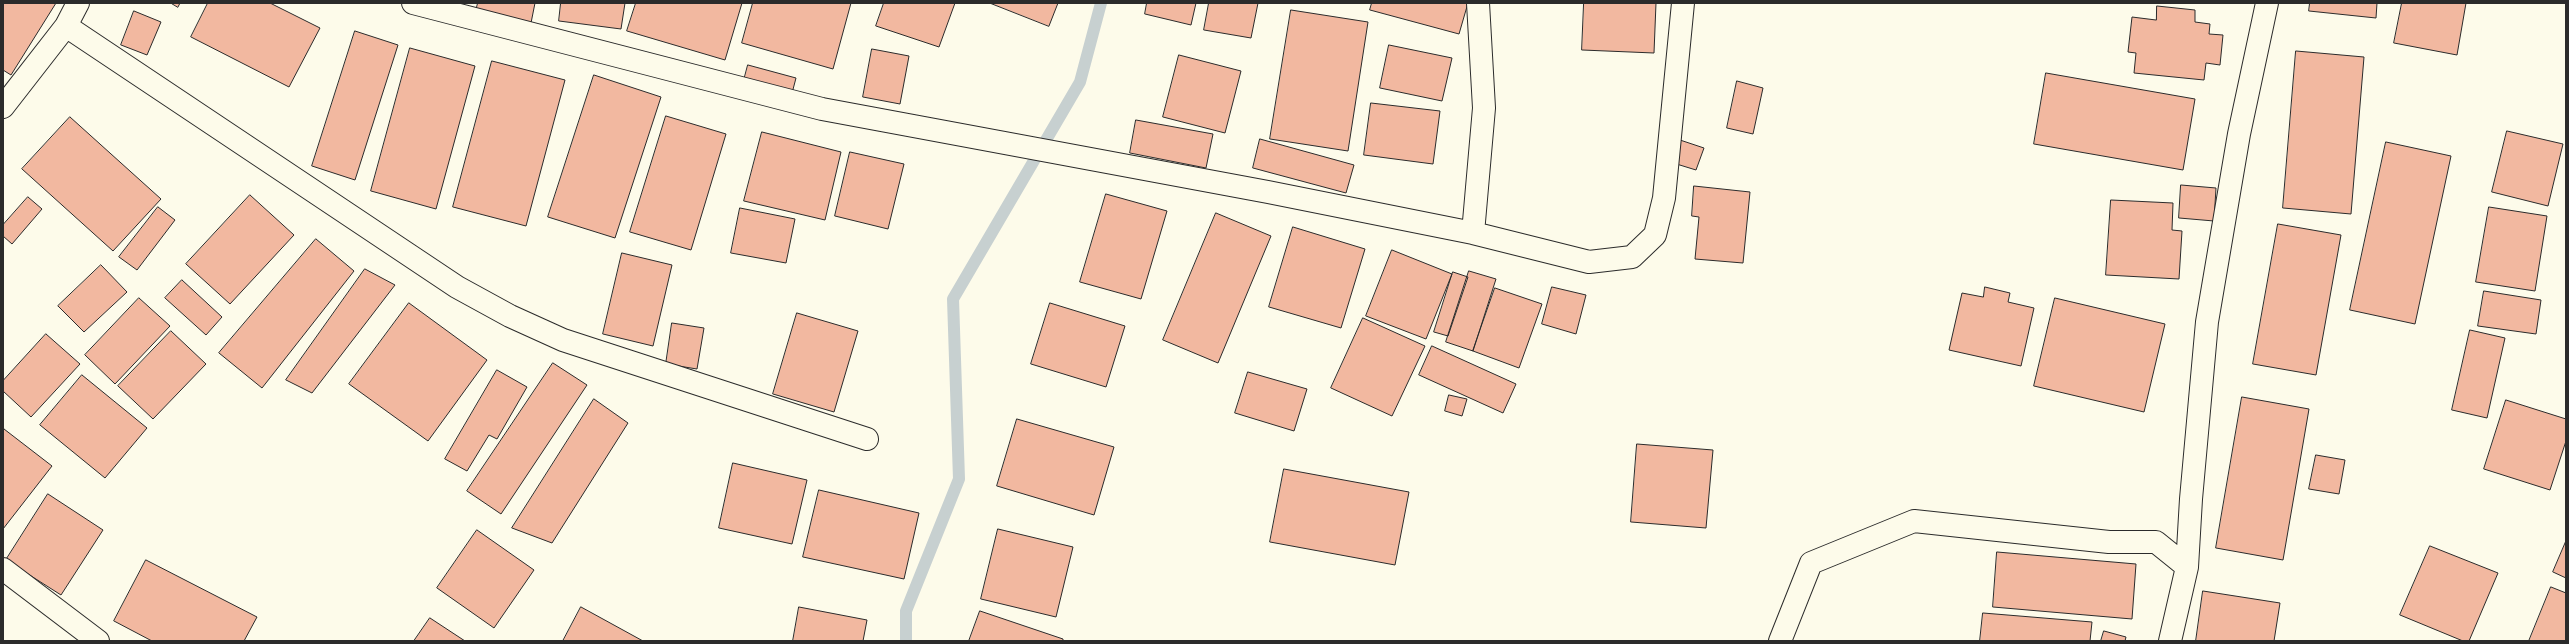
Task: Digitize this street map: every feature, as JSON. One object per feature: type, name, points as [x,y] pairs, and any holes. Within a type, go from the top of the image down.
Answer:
[{"type":"street","points":[[3,107],[66,26],[78,3]]},
{"type":"street","points":[[413,3],[822,109],[1268,192],[1473,233],[1589,262],[1632,257],[1654,235],[1664,198],[1683,3]]},
{"type":"street","points":[[1473,233],[1484,108],[1478,3]]},
{"type":"street","points":[[2170,641],[2187,567],[2191,491],[2207,322],[2239,134],[2267,3]]},
{"type":"street","points":[[66,26],[457,286],[510,316],[564,340],[867,439]]},
{"type":"street","points":[[1780,641],[1811,564],[1914,521],[2109,542],[2156,542],[2187,567]]},
{"type":"street","points":[[3,570],[98,641]]},
{"type":"building","points":[[3,3],[56,3],[11,75],[3,70]]},
{"type":"building","points":[[171,3],[180,3],[178,7]]},
{"type":"building","points":[[208,3],[270,3],[320,28],[289,87],[191,37]]},
{"type":"building","points":[[478,3],[535,3],[531,23],[476,11]]},
{"type":"building","points":[[561,3],[625,3],[621,29],[559,21]]},
{"type":"building","points":[[636,3],[742,3],[725,60],[627,31]]},
{"type":"building","points":[[753,3],[851,3],[833,69],[742,43]]},
{"type":"building","points":[[884,3],[955,3],[939,47],[876,26]]},
{"type":"building","points":[[990,3],[1058,3],[1049,26]]},
{"type":"building","points":[[1147,3],[1196,3],[1191,25],[1145,14]]},
{"type":"building","points":[[1209,3],[1258,3],[1251,38],[1204,30]]},
{"type":"building","points":[[1372,3],[1468,3],[1459,34],[1370,10]]},
{"type":"building","points":[[1584,3],[1656,3],[1654,53],[1582,50]]},
{"type":"building","points":[[2310,3],[2377,3],[2376,18],[2309,11]]},
{"type":"building","points":[[2402,3],[2466,3],[2457,55],[2394,43]]},
{"type":"building","points":[[2157,6],[2195,10],[2195,22],[2210,24],[2209,34],[2223,35],[2220,65],[2206,63],[2204,80],[2134,73],[2136,53],[2128,52],[2132,17],[2156,20]]},
{"type":"building","points":[[1291,10],[1368,22],[1348,151],[1270,139]]},
{"type":"building","points":[[134,11],[161,22],[147,55],[121,45]]},
{"type":"building","points":[[355,31],[398,45],[355,180],[312,166]]},
{"type":"building","points":[[1389,45],[1452,58],[1442,101],[1380,88]]},
{"type":"building","points":[[410,48],[475,66],[436,209],[371,191]]},
{"type":"building","points":[[872,49],[909,56],[900,104],[863,97]]},
{"type":"building","points":[[2296,51],[2364,57],[2351,214],[2283,208]]},
{"type":"building","points":[[1179,55],[1241,71],[1225,133],[1163,117]]},
{"type":"building","points":[[492,61],[565,80],[526,226],[453,207]]},
{"type":"building","points":[[748,65],[796,78],[791,97],[743,84]]},
{"type":"building","points":[[2046,73],[2195,99],[2183,170],[2034,144]]},
{"type":"building","points":[[594,75],[661,97],[615,238],[548,217]]},
{"type":"building","points":[[1737,81],[1763,88],[1753,134],[1727,128]]},
{"type":"building","points":[[1371,103],[1440,111],[1433,164],[1364,155]]},
{"type":"building","points":[[666,116],[726,134],[691,250],[630,232]]},
{"type":"building","points":[[70,117],[161,199],[113,251],[22,169]]},
{"type":"building","points":[[1136,120],[1213,134],[1206,168],[1130,153]]},
{"type":"building","points":[[2507,131],[2563,144],[2548,206],[2492,192]]},
{"type":"building","points":[[762,132],[841,152],[825,220],[744,201]]},
{"type":"building","points":[[1260,139],[1354,165],[1346,193],[1253,168]]},
{"type":"building","points":[[1677,139],[1704,148],[1696,170],[1670,162]]},
{"type":"building","points":[[2386,142],[2451,156],[2415,324],[2350,310]]},
{"type":"building","points":[[850,152],[904,164],[888,229],[835,216]]},
{"type":"building","points":[[2181,185],[2216,188],[2214,221],[2179,218]]},
{"type":"building","points":[[1694,186],[1750,192],[1743,263],[1695,259],[1699,217],[1692,216]]},
{"type":"building","points":[[1106,194],[1167,211],[1141,299],[1080,282]]},
{"type":"building","points":[[250,195],[294,235],[230,304],[186,264]]},
{"type":"building","points":[[28,197],[42,209],[12,244],[3,236],[3,225]]},
{"type":"building","points":[[2111,200],[2173,203],[2172,230],[2182,231],[2179,279],[2106,275]]},
{"type":"building","points":[[158,207],[175,220],[137,270],[119,257]]},
{"type":"building","points":[[2489,207],[2547,216],[2535,291],[2476,282]]},
{"type":"building","points":[[740,208],[795,219],[786,263],[731,253]]},
{"type":"building","points":[[1216,213],[1271,236],[1218,363],[1163,340]]},
{"type":"building","points":[[2278,224],[2341,235],[2316,375],[2253,364]]},
{"type":"building","points":[[1293,227],[1365,249],[1341,328],[1269,307]]},
{"type":"building","points":[[316,239],[354,271],[262,388],[219,353]]},
{"type":"building","points":[[1392,250],[1452,274],[1426,339],[1366,316]]},
{"type":"building","points":[[622,253],[672,265],[653,346],[603,334]]},
{"type":"building","points":[[101,265],[127,292],[84,332],[58,306]]},
{"type":"building","points":[[365,269],[395,285],[312,393],[286,380]]},
{"type":"building","points":[[1469,271],[1496,279],[1473,351],[1446,342]]},
{"type":"building","points":[[1453,272],[1468,277],[1448,336],[1434,332]]},
{"type":"building","points":[[182,280],[222,317],[206,335],[165,298]]},
{"type":"building","points":[[1552,287],[1586,295],[1576,334],[1542,324]]},
{"type":"building","points":[[1985,287],[2010,293],[2008,302],[2034,308],[2021,366],[1949,350],[1962,293],[1983,297]]},
{"type":"building","points":[[1495,288],[1542,304],[1519,368],[1473,351]]},
{"type":"building","points":[[2484,291],[2541,300],[2536,334],[2478,326]]},
{"type":"building","points":[[139,298],[170,326],[115,384],[85,355]]},
{"type":"building","points":[[2055,298],[2165,324],[2144,412],[2034,386]]},
{"type":"building","points":[[409,303],[487,360],[428,441],[349,384]]},
{"type":"building","points":[[1050,303],[1125,326],[1106,387],[1031,364]]},
{"type":"building","points":[[797,313],[858,331],[834,412],[773,394]]},
{"type":"building","points":[[1363,318],[1425,346],[1392,416],[1331,388]]},
{"type":"building","points":[[672,323],[704,328],[697,369],[666,364]]},
{"type":"building","points":[[2470,330],[2505,338],[2487,418],[2452,410]]},
{"type":"building","points":[[171,331],[206,364],[153,419],[118,386]]},
{"type":"building","points":[[46,334],[80,364],[31,417],[3,391],[3,381]]},
{"type":"building","points":[[1432,346],[1516,384],[1503,413],[1419,375]]},
{"type":"building","points":[[553,363],[587,385],[501,514],[467,491]]},
{"type":"building","points":[[497,370],[527,387],[497,439],[489,435],[467,471],[445,459]]},
{"type":"building","points":[[1248,372],[1307,389],[1294,431],[1235,413]]},
{"type":"building","points":[[82,375],[147,428],[105,478],[40,425]]},
{"type":"building","points":[[1449,395],[1467,399],[1462,416],[1445,411]]},
{"type":"building","points":[[2242,397],[2309,409],[2283,560],[2216,548]]},
{"type":"building","points":[[594,399],[628,423],[552,543],[512,528]]},
{"type":"building","points":[[2506,400],[2566,419],[2566,441],[2550,490],[2484,469]]},
{"type":"building","points":[[1017,419],[1114,447],[1094,515],[997,486]]},
{"type":"building","points":[[4,429],[52,466],[3,529],[3,430]]},
{"type":"building","points":[[1637,444],[1713,450],[1706,528],[1631,522]]},
{"type":"building","points":[[2316,455],[2345,460],[2339,494],[2309,489]]},
{"type":"building","points":[[733,463],[807,480],[792,544],[719,528]]},
{"type":"building","points":[[1284,469],[1409,492],[1395,565],[1270,542]]},
{"type":"building","points":[[819,490],[919,513],[904,579],[803,557]]},
{"type":"building","points":[[48,494],[103,530],[61,595],[6,560]]},
{"type":"building","points":[[998,529],[1073,547],[1056,617],[981,599]]},
{"type":"building","points":[[477,530],[534,570],[494,628],[437,588]]},
{"type":"building","points":[[2566,541],[2566,578],[2553,572]]},
{"type":"building","points":[[2430,546],[2498,573],[2469,641],[2463,641],[2400,615]]},
{"type":"building","points":[[1997,552],[2136,564],[2132,619],[1993,607]]},
{"type":"building","points":[[146,560],[257,617],[244,641],[152,641],[114,621]]},
{"type":"building","points":[[2551,587],[2566,593],[2566,641],[2529,641]]},
{"type":"building","points":[[2203,591],[2280,603],[2274,641],[2196,641]]},
{"type":"building","points":[[581,607],[643,641],[563,641]]},
{"type":"building","points":[[799,607],[867,620],[863,641],[793,641]]},
{"type":"building","points":[[980,611],[1063,639],[1063,641],[969,641]]},
{"type":"building","points":[[1983,613],[2092,622],[2090,641],[1980,641]]},
{"type":"building","points":[[430,618],[465,641],[414,641]]},
{"type":"building","points":[[2104,631],[2126,637],[2125,641],[2101,641]]},
{"type":"waterway","points":[[906,641],[906,611],[959,479],[953,299],[1080,82],[1101,3]]}]
